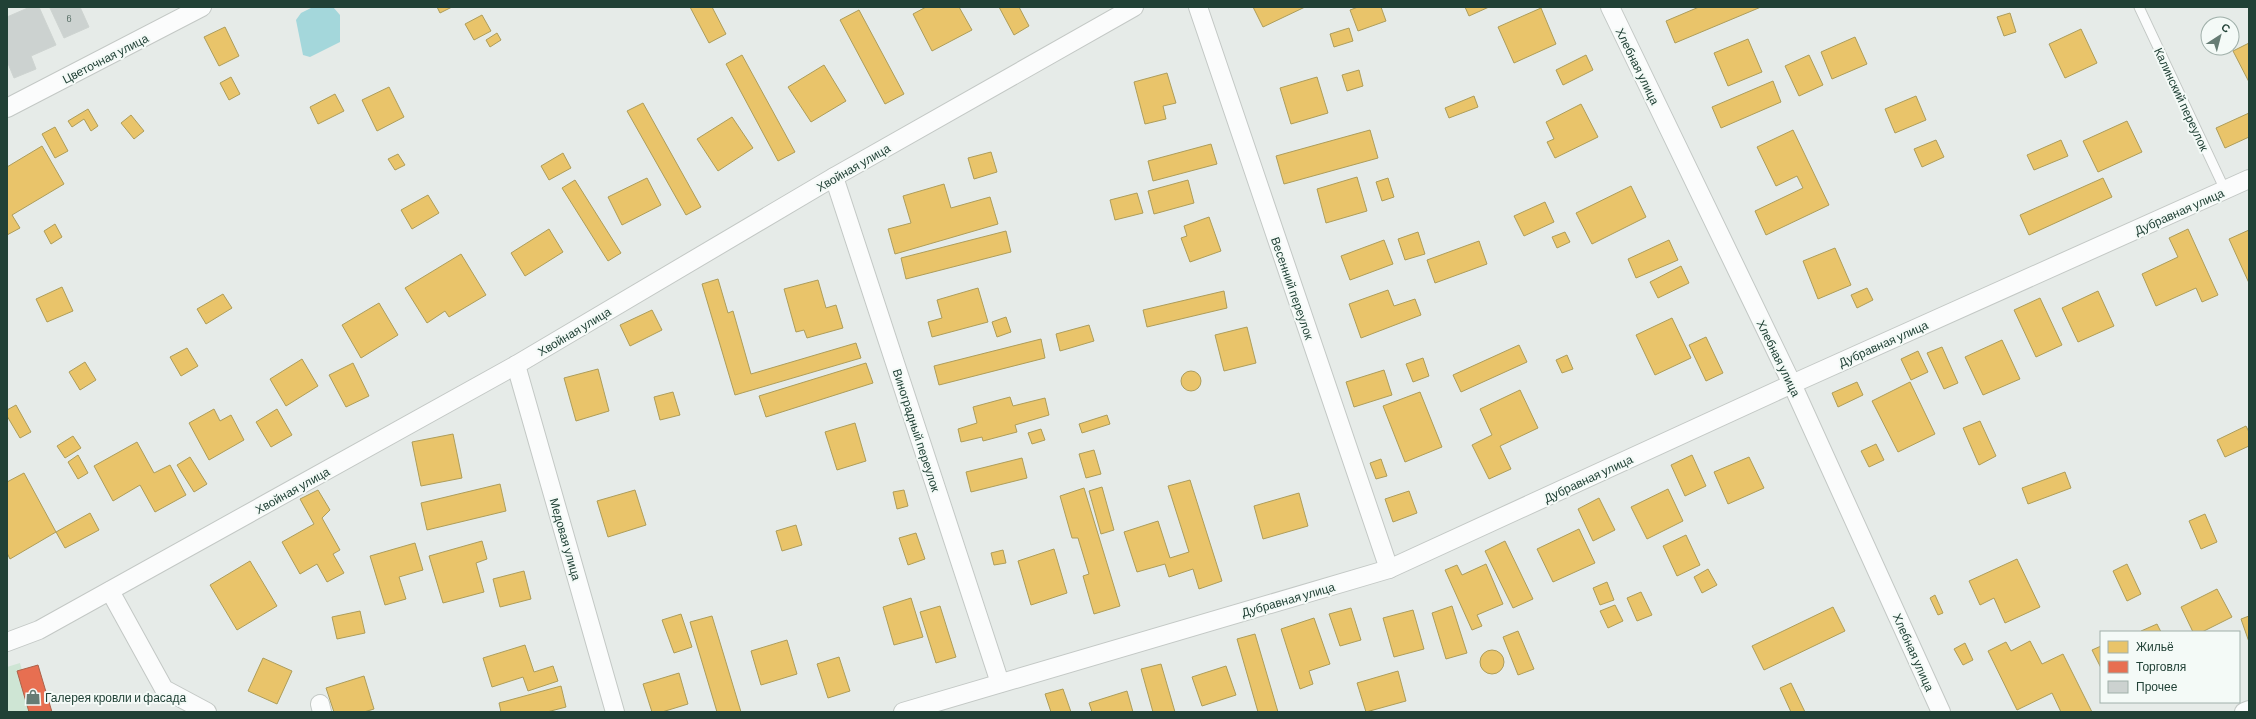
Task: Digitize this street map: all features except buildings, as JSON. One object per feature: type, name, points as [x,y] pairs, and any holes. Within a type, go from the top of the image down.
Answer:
[{"type":"street","name":"Цветочная улица","points":[[7,108],[202,7]]},
{"type":"street","name":"Хвойная улица","points":[[7,642],[39,630],[516,365],[834,177],[1134,7]]},
{"type":"street","name":"Весенний переулок","points":[[1198,7],[1388,569]]},
{"type":"street","name":"Хлебная улица","points":[[1610,7],[1792,384],[1941,712]]},
{"type":"street","name":"Виноградный переулок","points":[[834,177],[1000,684]]},
{"type":"street","name":"Дубравная улица","points":[[903,712],[1388,569],[1792,384],[2249,179]]},
{"type":"street","name":"Медовая улица","points":[[516,365],[615,712]]},
{"type":"street","points":[[110,591],[164,689],[207,712]]},
{"type":"street","points":[[2244,712],[2249,710]]},
{"type":"lane","name":"Калинский переулок","points":[[2139,7],[2225,190]]},
{"type":"green space","points":[[20,663],[33,712],[7,712],[7,667]]},
{"type":"water","points":[[313,7],[333,7],[340,15],[340,42],[310,57],[303,55],[296,20],[301,13]]},
{"type":"place","name":"Галерея кровли и фасада","points":[[33,697]]}]
